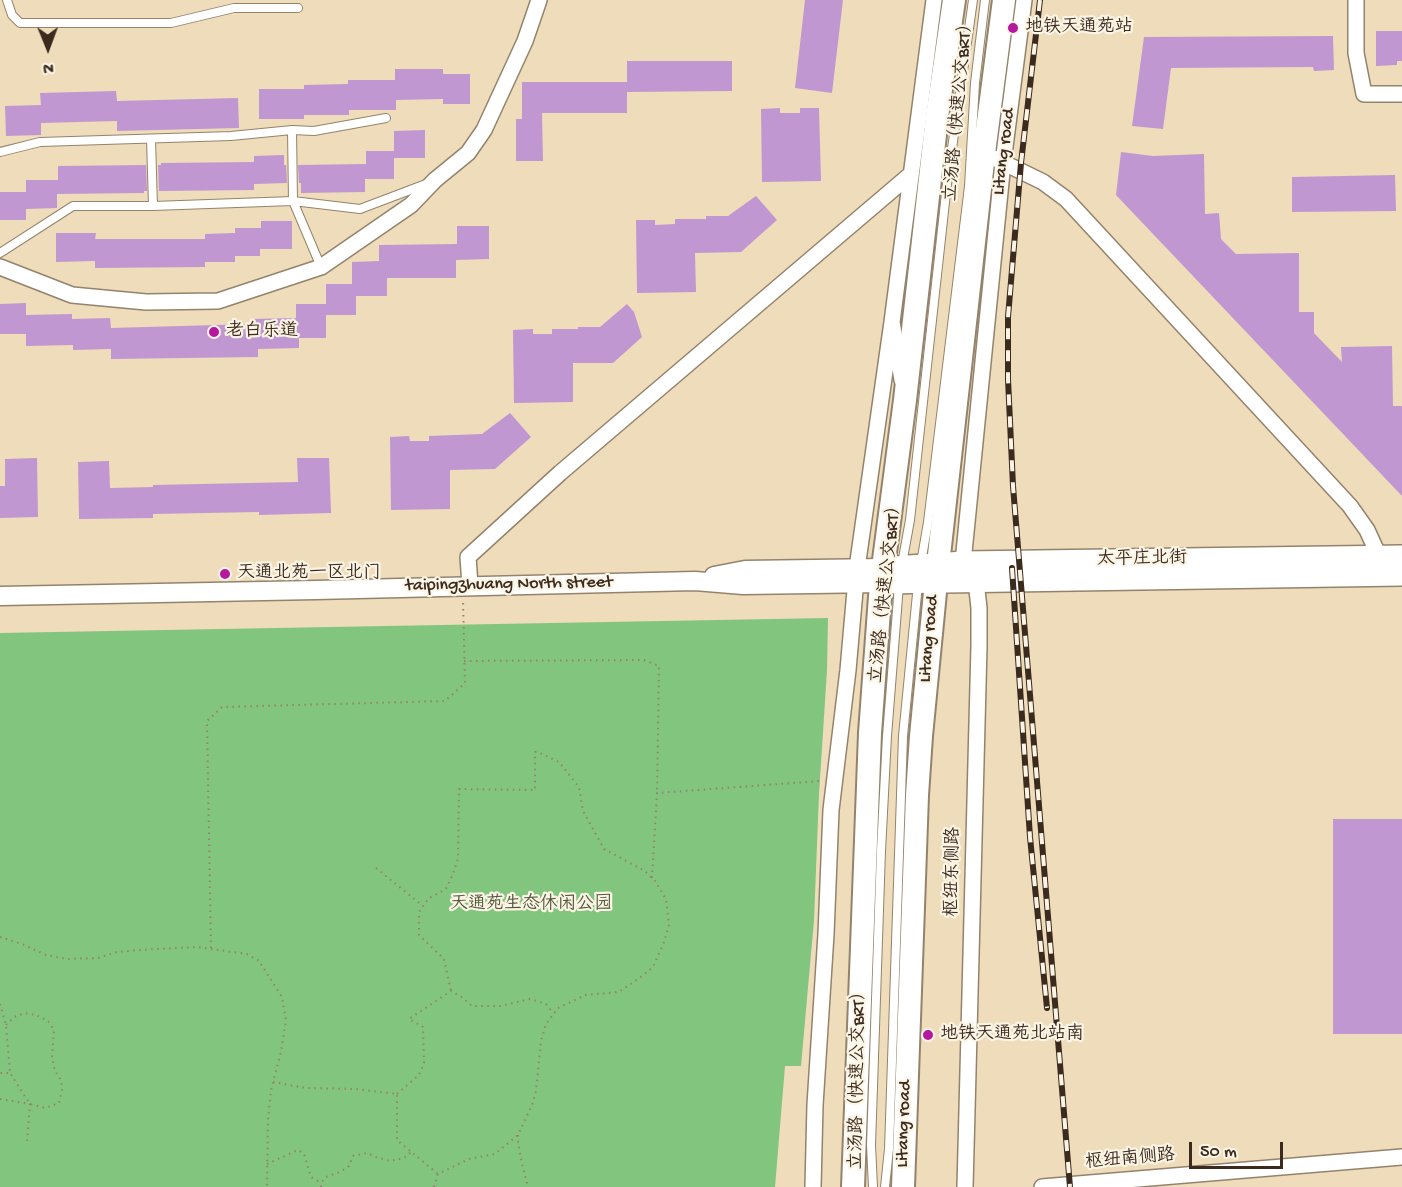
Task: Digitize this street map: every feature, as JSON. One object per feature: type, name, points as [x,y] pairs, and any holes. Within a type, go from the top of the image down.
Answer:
[{"type":"main road","name":"Litang road","points":[[903,1187],[921,736],[909,574],[905,400],[937,117],[954,0]]},
{"type":"main road","name":"Litang road","points":[[853,1187],[870,733],[909,574],[993,157],[1004,0]]},
{"type":"main road","name":"太平庄北街","points":[[909,574],[976,581],[1378,566],[1402,556]]},
{"type":"main road","name":"太平庄北街","points":[[909,574],[963,562],[1378,566],[1402,575]]},
{"type":"street","points":[[0,267],[72,295],[146,302],[218,301],[321,267],[411,205],[435,180],[468,153],[484,130],[525,41],[539,0]]},
{"type":"street","name":"Litang road","points":[[905,400],[892,322],[934,0]]},
{"type":"street","name":"Litang road","points":[[963,562],[993,157],[1024,0]]},
{"type":"street","points":[[1356,0],[1356,53],[1364,94],[1402,94]]},
{"type":"street","points":[[993,157],[1042,182],[1066,199],[1350,506],[1368,530],[1378,566]]},
{"type":"street","points":[[466,585],[468,557],[569,466],[911,174]]},
{"type":"street","points":[[813,1187],[815,1105],[831,810],[848,670],[856,576],[892,322]]},
{"type":"street","name":"枢纽东侧路","points":[[963,562],[976,581],[979,608],[965,1187]]},
{"type":"street","name":"taipingzhuang North street","points":[[0,596],[695,581],[743,585],[909,574]]},
{"type":"street","name":"枢纽南侧路","points":[[1042,1187],[1402,1157]]},
{"type":"lane","points":[[7,0],[12,15],[20,23],[171,23],[234,8],[298,8]]},
{"type":"lane","name":"立汤路（快速公交BRT）","points":[[885,1187],[889,1149],[903,736],[912,627],[909,574],[910,520],[947,184],[973,0]]},
{"type":"lane","name":"立汤路（快速公交BRT）","points":[[873,1187],[871,1145],[887,736],[909,574],[930,510],[969,186],[975,83],[985,0]]},
{"type":"lane","points":[[0,152],[40,142],[231,136],[292,130],[314,131],[386,118]]},
{"type":"lane","points":[[292,130],[293,201],[321,267]]},
{"type":"lane","points":[[151,139],[153,206]]},
{"type":"lane","points":[[0,253],[73,206],[153,206],[293,201],[360,209],[435,180]]},
{"type":"path","points":[[211,948],[207,721],[222,707],[445,701],[465,683],[466,585]]},
{"type":"path","points":[[464,661],[644,660],[659,666],[657,794],[652,878]]},
{"type":"path","points":[[528,1187],[518,1135],[536,1091],[546,1024],[554,1014],[558,1008],[585,995],[619,992],[653,967],[669,925],[666,899],[652,878],[645,871],[604,849],[583,811],[579,787],[559,762],[535,752],[535,789],[459,789],[458,858],[446,889],[429,898],[418,912],[419,934],[444,959],[451,991],[472,1006],[500,1006],[530,999],[546,1004],[554,1014]]},
{"type":"path","points":[[657,794],[820,781]]},
{"type":"path","points":[[376,868],[423,906]]},
{"type":"path","points":[[0,938],[22,944],[46,955],[68,959],[98,958],[117,952],[138,950],[197,947],[247,954],[259,961],[282,997],[286,1020],[268,1119],[267,1187]]},
{"type":"path","points":[[273,1082],[306,1088],[356,1089],[397,1094],[419,1075],[424,1063],[423,1027],[409,1019],[451,991]]},
{"type":"path","points":[[0,1004],[6,1025],[10,1073],[30,1104],[27,1142]]},
{"type":"path","points":[[0,1099],[45,1108],[59,1103],[62,1090],[61,1080],[55,1071],[52,1057],[54,1030],[48,1021],[25,1013],[14,1017],[6,1025]]},
{"type":"path","points":[[0,1073],[10,1073]]},
{"type":"path","points":[[397,1094],[397,1140],[438,1174]]},
{"type":"path","points":[[434,1187],[438,1174],[469,1159],[495,1154],[518,1135]]},
{"type":"path","points":[[267,1164],[298,1150],[304,1154],[311,1177],[321,1185],[326,1177],[350,1166],[353,1156],[367,1153],[390,1161],[404,1158],[411,1152]]},
{"type":"green space","name":"天通苑生态休闲公园","points":[[828,618],[814,920],[801,1066],[785,1066],[775,1187],[0,1187],[0,633]]},
{"type":"building","points":[[805,0],[843,0],[832,93],[795,88]]},
{"type":"building","points":[[1376,31],[1402,31],[1402,61],[1397,61],[1397,65],[1376,66]]},
{"type":"building","points":[[1333,36],[1334,70],[1314,71],[1313,67],[1171,68],[1163,129],[1132,126],[1144,37]]},
{"type":"building","points":[[627,61],[732,61],[732,91],[627,92],[627,113],[542,113],[543,161],[516,161],[516,119],[522,119],[522,82],[627,82]]},
{"type":"building","points":[[395,69],[443,69],[443,74],[470,74],[470,104],[443,104],[443,99],[396,100],[396,110],[349,110],[349,115],[304,115],[304,119],[259,119],[259,89],[304,89],[304,85],[348,84],[348,80],[395,80]]},
{"type":"building","points":[[116,91],[117,101],[238,98],[239,128],[117,131],[117,121],[41,123],[41,135],[6,136],[5,106],[41,105],[40,93]]},
{"type":"building","points":[[780,108],[780,113],[800,113],[800,108],[819,108],[821,181],[762,182],[761,109]]},
{"type":"building","points":[[425,130],[425,158],[394,158],[394,131]]},
{"type":"building","points":[[366,151],[394,151],[394,179],[365,179],[365,192],[301,193],[298,165],[366,164]]},
{"type":"building","points":[[1121,152],[1153,156],[1204,154],[1205,214],[1219,213],[1221,239],[1236,254],[1299,253],[1299,312],[1314,312],[1314,333],[1342,362],[1341,347],[1392,346],[1393,406],[1402,406],[1402,496],[1116,195]]},
{"type":"building","points":[[284,155],[287,183],[254,184],[254,190],[159,191],[158,165],[161,163],[254,162],[254,156]]},
{"type":"building","points":[[146,165],[147,191],[144,193],[57,194],[57,208],[26,209],[26,220],[0,220],[0,192],[26,192],[26,180],[58,180],[58,166]]},
{"type":"building","points":[[1395,175],[1396,211],[1292,212],[1292,177]]},
{"type":"building","points":[[756,196],[777,220],[741,252],[695,253],[696,292],[637,293],[636,220],[655,220],[655,225],[675,224],[675,219],[728,216]]},
{"type":"building","points":[[261,221],[292,221],[292,249],[260,249],[260,256],[235,256],[235,262],[205,262],[205,267],[95,268],[95,261],[56,262],[56,233],[96,233],[95,239],[205,239],[205,234],[235,233],[235,228],[261,228]]},
{"type":"building","points":[[457,226],[489,226],[489,259],[456,260],[456,278],[387,278],[387,296],[356,296],[356,315],[326,315],[326,338],[299,338],[299,348],[258,349],[258,357],[111,359],[111,349],[73,350],[73,345],[26,346],[26,334],[0,334],[0,304],[26,303],[26,315],[72,314],[72,319],[110,318],[111,328],[251,324],[251,319],[296,318],[296,304],[326,304],[326,284],[352,284],[352,262],[379,261],[379,245],[457,244]]},
{"type":"building","points":[[627,304],[634,312],[642,337],[613,363],[573,363],[573,402],[514,403],[513,330],[533,329],[533,334],[552,334],[552,329],[600,327]]},
{"type":"building","points":[[510,413],[531,437],[495,469],[450,470],[450,509],[391,510],[390,437],[409,436],[410,441],[429,441],[429,436],[482,434]]},
{"type":"building","points":[[37,458],[38,517],[0,518],[0,486],[5,486],[5,459]]},
{"type":"building","points":[[297,458],[329,458],[331,513],[153,514],[153,518],[79,519],[78,462],[109,461],[110,488],[298,482]]},
{"type":"building","points":[[1333,819],[1402,819],[1402,1034],[1333,1034]]},
{"type":"railway","points":[[1040,0],[1021,163],[1008,317],[1008,379],[1013,486],[1070,1187]]},
{"type":"railway","points":[[1012,568],[1030,837],[1047,1008]]},
{"type":"place","name":"地铁天通苑站","points":[[1013,28]]},
{"type":"place","name":"老白乐道","points":[[214,332]]},
{"type":"place","name":"天通北苑一区北门","points":[[225,574]]},
{"type":"place","name":"地铁天通苑北站南","points":[[928,1035]]}]
